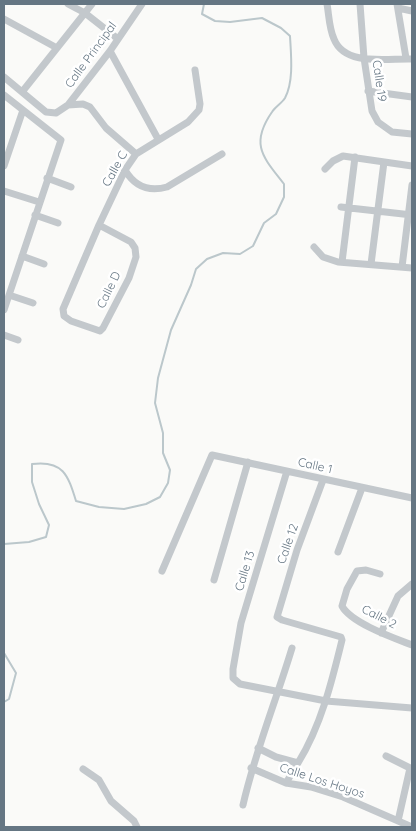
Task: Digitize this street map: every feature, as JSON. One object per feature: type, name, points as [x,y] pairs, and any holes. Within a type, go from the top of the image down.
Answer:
[{"type":"street","points":[[68,4],[85,13],[118,39]]},
{"type":"street","points":[[4,77],[22,92],[92,4]]},
{"type":"street","name":"Calle Principal","points":[[22,92],[46,112],[56,113],[68,105],[110,51],[142,4]]},
{"type":"street","points":[[327,4],[337,44],[346,54],[364,58],[409,58],[397,6],[412,10]]},
{"type":"street","name":"Calle 19","points":[[360,4],[364,58],[372,111],[378,122],[392,132],[412,134]]},
{"type":"street","points":[[4,19],[57,48]]},
{"type":"street","points":[[110,51],[158,139]]},
{"type":"street","name":"Calle C","points":[[66,302],[125,170],[136,154],[188,122],[199,110],[200,104],[195,70]]},
{"type":"street","points":[[368,91],[412,97]]},
{"type":"street","points":[[4,95],[61,140],[8,292],[4,310]]},
{"type":"street","points":[[68,105],[83,104],[90,106],[106,128],[136,154]]},
{"type":"street","points":[[4,166],[23,110]]},
{"type":"street","points":[[125,170],[138,185],[158,190],[167,187],[222,154]]},
{"type":"street","points":[[325,169],[342,156],[412,166]]},
{"type":"street","points":[[342,262],[355,158]]},
{"type":"street","points":[[371,264],[384,162]]},
{"type":"street","points":[[47,178],[71,187]]},
{"type":"street","points":[[402,267],[410,215],[412,185]]},
{"type":"street","points":[[4,191],[39,202]]},
{"type":"street","points":[[341,207],[410,215]]},
{"type":"street","points":[[35,215],[58,224]]},
{"type":"street","name":"Calle D","points":[[66,302],[63,309],[64,316],[71,321],[100,331],[104,328],[129,278],[136,256],[135,248],[131,242],[99,226]]},
{"type":"street","points":[[314,247],[323,257],[342,262],[412,268]]},
{"type":"street","points":[[22,256],[44,264]]},
{"type":"street","points":[[8,292],[33,303]]},
{"type":"street","points":[[4,335],[18,340]]},
{"type":"street","name":"Calle 1","points":[[162,572],[212,455],[412,498]]},
{"type":"street","points":[[214,580],[248,462]]},
{"type":"street","name":"Calle 13","points":[[278,692],[240,684],[233,678],[233,668],[241,622],[287,472]]},
{"type":"street","name":"Calle 12","points":[[323,480],[297,550],[277,617],[342,638],[326,701]]},
{"type":"street","points":[[338,552],[362,488]]},
{"type":"street","name":"Calle 2","points":[[380,574],[366,570],[357,570],[347,589],[342,606],[345,612],[380,633],[412,645]]},
{"type":"street","points":[[380,633],[398,596],[412,584]]},
{"type":"street","points":[[243,805],[251,768],[292,648]]},
{"type":"street","points":[[278,692],[326,701],[412,708]]},
{"type":"street","points":[[286,783],[311,738],[326,701]]},
{"type":"street","points":[[258,748],[298,763]]},
{"type":"street","points":[[386,756],[411,768],[398,821]]},
{"type":"street","name":"Calle Los Hoyos","points":[[251,768],[286,783],[310,787],[343,797],[412,827]]},
{"type":"street","points":[[83,769],[99,780],[111,801],[134,821],[137,827]]},
{"type":"waterway","points":[[4,544],[29,542],[46,537],[49,525],[39,504],[32,482],[32,464],[51,464],[57,467],[67,477],[76,501],[99,507],[124,509],[146,504],[160,497],[168,483],[170,470],[163,453],[163,433],[155,403],[158,378],[171,330],[196,269],[207,259],[223,253],[240,254],[253,246],[264,223],[276,214],[284,197],[284,184],[265,158],[260,142],[265,124],[273,110],[285,98],[290,84],[290,36],[281,28],[262,18],[230,22],[215,21],[202,14],[204,4]]},
{"type":"waterway","points":[[4,653],[16,673],[9,699],[4,702]]}]
